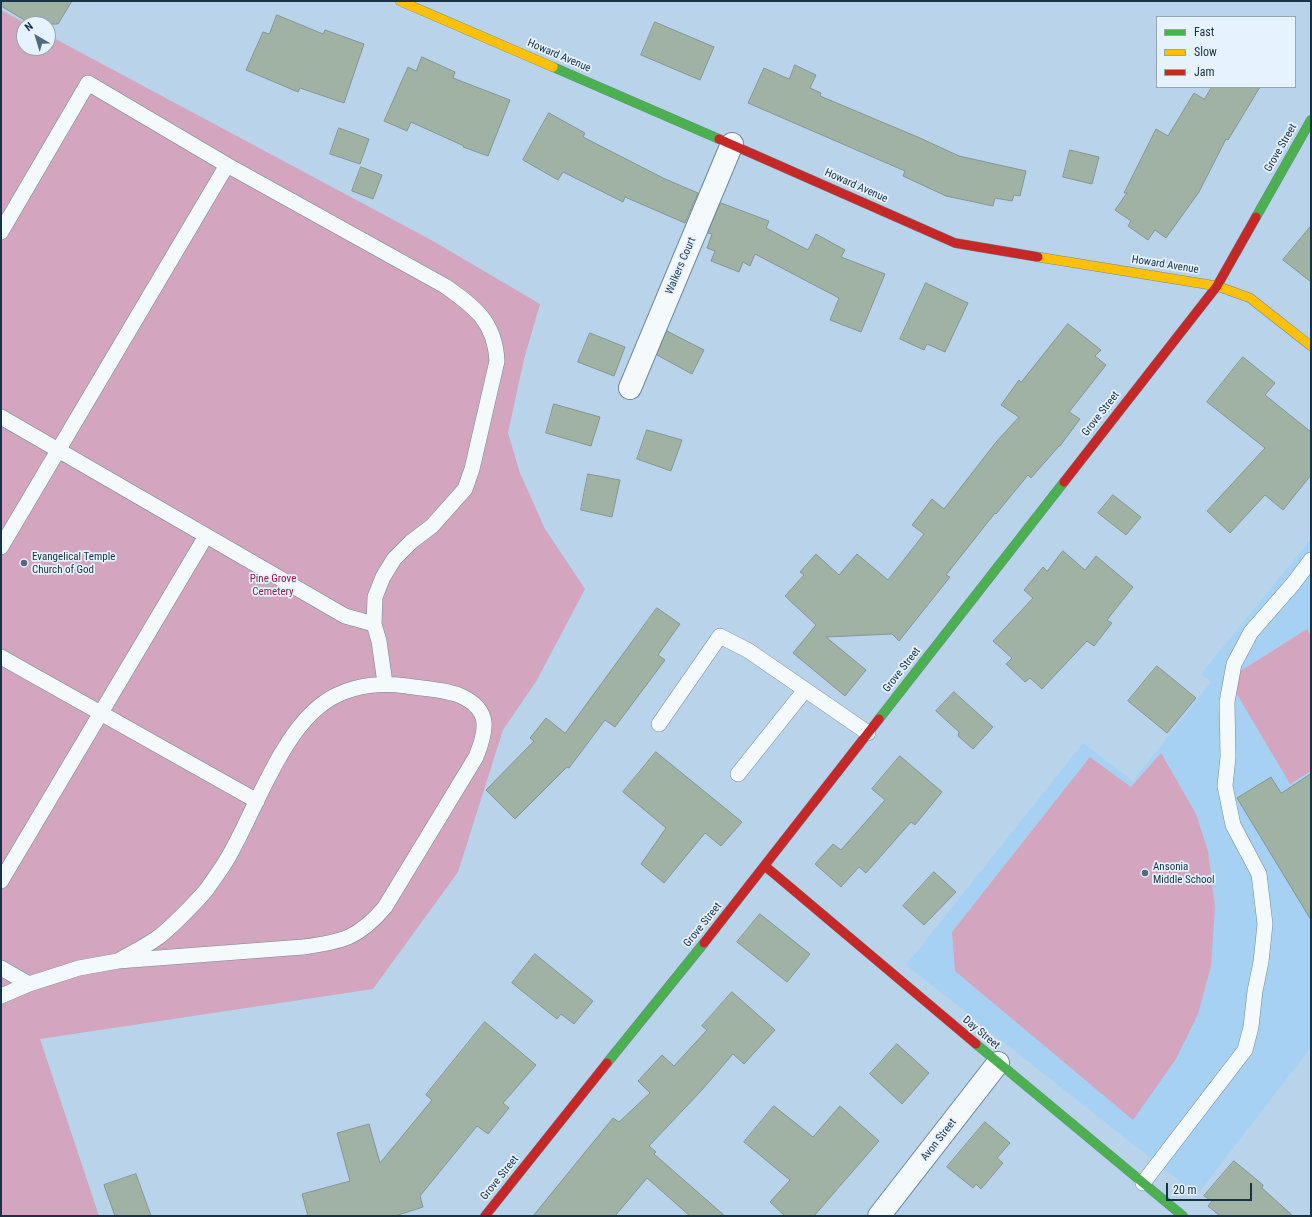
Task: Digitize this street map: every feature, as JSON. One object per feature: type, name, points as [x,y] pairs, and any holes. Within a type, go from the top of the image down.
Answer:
[{"type":"street","name":"Howard Avenue","points":[[400,1],[732,144],[955,243],[1217,286],[1250,298],[1311,346]]},
{"type":"street","name":"Grove Street","points":[[485,1216],[765,866],[1217,286],[1311,120]]},
{"type":"street","name":"Walkers Court","points":[[630,388],[732,144]]},
{"type":"street","name":"Day Street","points":[[765,866],[998,1063],[1183,1216]]},
{"type":"street","name":"Avon Street","points":[[879,1216],[998,1063]]},
{"type":"lane","points":[[1,232],[88,83],[227,164],[444,286],[468,302],[480,314],[489,328],[496,345],[497,361],[472,469],[465,489],[432,526],[411,542],[394,560],[382,577],[374,597],[374,624],[379,641],[385,683]]},
{"type":"lane","points":[[1,547],[227,164]]},
{"type":"lane","points":[[1,417],[345,616],[374,624]]},
{"type":"lane","points":[[1,881],[206,536]]},
{"type":"lane","points":[[1143,1183],[1244,1050],[1251,1027],[1255,991],[1261,962],[1264,924],[1259,874],[1233,825],[1225,786],[1228,757],[1227,702],[1234,664],[1250,632],[1293,584],[1311,560]]},
{"type":"lane","points":[[659,724],[720,636],[749,651],[868,734]]},
{"type":"lane","points":[[1,657],[257,801]]},
{"type":"lane","points":[[1,996],[29,984],[79,968],[118,961],[327,944],[349,938],[371,924],[384,907],[476,756],[483,739],[485,724],[480,711],[460,696],[439,690],[385,683],[358,687],[335,695],[320,706],[292,738],[226,861],[206,890],[158,937],[118,961]]},
{"type":"lane","points":[[738,774],[805,690]]},
{"type":"lane","points":[[1,968],[29,984]]},
{"type":"shaded area","name":"Ansonia Middle School","points":[[1311,539],[1311,1051],[1309,1050],[1197,1195],[906,965],[1083,743],[1133,781],[1211,682],[1201,674]]},
{"type":"green space","name":"Pine Grove Cemetery","points":[[1,10],[16,18],[16,56],[56,56],[56,39],[433,241],[540,304],[524,359],[508,433],[520,473],[545,529],[585,589],[537,680],[503,730],[458,872],[373,989],[40,1039],[99,1216],[1,1216]]},
{"type":"green space","points":[[1307,629],[1311,636],[1311,771],[1290,784],[1228,679]]},
{"type":"green space","points":[[1161,753],[1196,814],[1208,851],[1215,907],[1211,966],[1198,1014],[1176,1059],[1133,1120],[955,971],[952,932],[1090,757],[1131,787]]},
{"type":"building","points":[[1,1],[72,1],[58,24],[56,24],[56,16],[18,16],[1,6]]},
{"type":"building","points":[[277,15],[323,34],[325,30],[364,44],[344,103],[300,88],[298,92],[246,70],[263,32],[269,34]]},
{"type":"building","points":[[655,22],[714,47],[700,80],[641,55]]},
{"type":"building","points":[[422,57],[455,72],[453,78],[510,100],[488,156],[463,147],[464,146],[411,122],[407,131],[384,121],[408,67],[416,71]]},
{"type":"building","points":[[795,65],[816,75],[810,88],[821,93],[820,96],[959,156],[1026,171],[1020,196],[1014,195],[1012,201],[995,198],[993,206],[946,196],[903,176],[905,171],[748,103],[764,68],[789,79]]},
{"type":"building","points":[[1211,88],[1259,88],[1228,140],[1226,139],[1199,192],[1166,238],[1155,230],[1148,240],[1128,226],[1131,221],[1115,210],[1127,193],[1124,193],[1156,129],[1168,136],[1194,93],[1204,99]]},
{"type":"building","points":[[549,113],[585,133],[583,137],[663,178],[698,193],[685,223],[625,197],[623,202],[563,172],[558,180],[523,160]]},
{"type":"building","points":[[339,128],[369,139],[360,164],[330,154]]},
{"type":"building","points":[[1070,150],[1099,157],[1092,184],[1063,177]]},
{"type":"building","points":[[361,167],[382,175],[373,199],[352,191]]},
{"type":"building","points":[[721,203],[769,221],[766,228],[808,250],[816,234],[845,250],[841,257],[885,274],[861,332],[830,320],[839,298],[755,254],[750,266],[743,262],[739,272],[711,261],[715,251],[707,248],[712,234],[708,233]]},
{"type":"building","points":[[1311,226],[1311,282],[1283,260]]},
{"type":"building","points":[[926,283],[968,303],[945,352],[927,344],[924,350],[900,339]]},
{"type":"building","points":[[1068,324],[1101,350],[1095,356],[1106,365],[1069,412],[1080,419],[1060,446],[1031,478],[1028,475],[996,514],[995,513],[946,575],[950,577],[899,641],[892,634],[826,637],[866,670],[845,696],[793,653],[816,625],[785,596],[804,575],[800,572],[816,554],[839,575],[857,554],[888,580],[924,534],[912,525],[932,499],[944,509],[997,441],[1019,417],[1001,405],[1019,380],[1021,382]]},
{"type":"building","points":[[667,331],[704,350],[692,374],[657,355]]},
{"type":"building","points":[[590,333],[625,347],[614,376],[578,362]]},
{"type":"building","points":[[1243,357],[1275,383],[1265,395],[1311,432],[1311,475],[1283,510],[1265,495],[1230,533],[1207,511],[1265,448],[1207,402]]},
{"type":"building","points":[[554,404],[600,417],[591,446],[546,433]]},
{"type":"building","points":[[647,430],[682,440],[671,471],[637,459]]},
{"type":"building","points":[[588,474],[620,480],[612,517],[581,510]]},
{"type":"building","points":[[1113,495],[1141,517],[1126,535],[1098,513]]},
{"type":"building","points":[[1063,551],[1085,570],[1096,556],[1133,587],[1107,620],[1112,623],[1094,646],[1087,641],[1042,689],[1030,678],[1025,682],[1006,664],[1012,658],[993,641],[1033,598],[1024,590],[1043,567],[1047,571]]},
{"type":"building","points":[[657,608],[680,624],[658,655],[665,660],[615,727],[605,720],[569,768],[567,767],[515,819],[486,790],[534,741],[530,738],[546,718],[565,733]]},
{"type":"building","points":[[1157,666],[1196,698],[1167,733],[1128,701]]},
{"type":"building","points":[[954,692],[993,727],[973,749],[958,736],[959,732],[936,711]]},
{"type":"building","points":[[656,752],[742,822],[721,846],[705,833],[664,883],[641,864],[666,828],[623,792]]},
{"type":"building","points":[[900,756],[942,792],[915,825],[911,822],[866,873],[859,867],[841,887],[815,864],[833,844],[841,850],[885,800],[872,789]]},
{"type":"building","points":[[1311,774],[1311,920],[1237,798],[1271,777],[1281,793]]},
{"type":"building","points":[[934,872],[956,892],[924,925],[903,906]]},
{"type":"building","points":[[760,914],[810,954],[787,982],[737,942]]},
{"type":"building","points":[[535,954],[593,1001],[574,1024],[561,1014],[557,1019],[512,983]]},
{"type":"building","points":[[732,992],[775,1030],[744,1064],[733,1054],[701,1091],[649,1146],[656,1152],[654,1154],[725,1216],[690,1216],[647,1178],[615,1216],[533,1216],[613,1118],[619,1122],[650,1093],[638,1081],[662,1055],[674,1066],[707,1030],[702,1026]]},
{"type":"building","points":[[485,1022],[536,1065],[503,1103],[509,1108],[488,1134],[477,1126],[420,1196],[423,1207],[395,1216],[308,1216],[302,1194],[350,1181],[337,1133],[369,1124],[380,1163],[432,1100],[426,1095]]},
{"type":"building","points":[[897,1044],[929,1073],[902,1104],[870,1074]]},
{"type":"building","points":[[774,1106],[813,1137],[840,1106],[879,1141],[814,1216],[785,1216],[770,1202],[790,1180],[744,1142]]},
{"type":"building","points":[[985,1122],[1010,1143],[997,1158],[1003,1163],[981,1189],[976,1184],[973,1188],[947,1167]]},
{"type":"building","points":[[1234,1161],[1263,1185],[1262,1188],[1293,1216],[1220,1216],[1208,1206],[1212,1201],[1204,1196]]},
{"type":"building","points":[[136,1174],[151,1216],[115,1216],[104,1185]]},
{"type":"traffic: fast","points":[[553,67],[719,139]]},
{"type":"traffic: fast","points":[[1256,217],[1311,120]]},
{"type":"traffic: fast","points":[[879,719],[1064,482]]},
{"type":"traffic: fast","points":[[607,1063],[704,943]]},
{"type":"traffic: fast","points":[[976,1044],[1183,1216]]},
{"type":"traffic: slow","points":[[400,1],[553,67]]},
{"type":"traffic: slow","points":[[1038,257],[1217,286],[1250,298],[1311,346]]},
{"type":"traffic: jam","points":[[719,139],[955,243],[1038,257]]},
{"type":"traffic: jam","points":[[1064,482],[1217,286],[1256,217]]},
{"type":"traffic: jam","points":[[704,943],[879,719]]},
{"type":"traffic: jam","points":[[765,866],[976,1044]]},
{"type":"traffic: jam","points":[[485,1216],[607,1063]]},
{"type":"place","name":"Evangelical Temple Church of God","points":[[24,563]]},
{"type":"place","name":"Ansonia Middle School","points":[[1145,873]]}]
